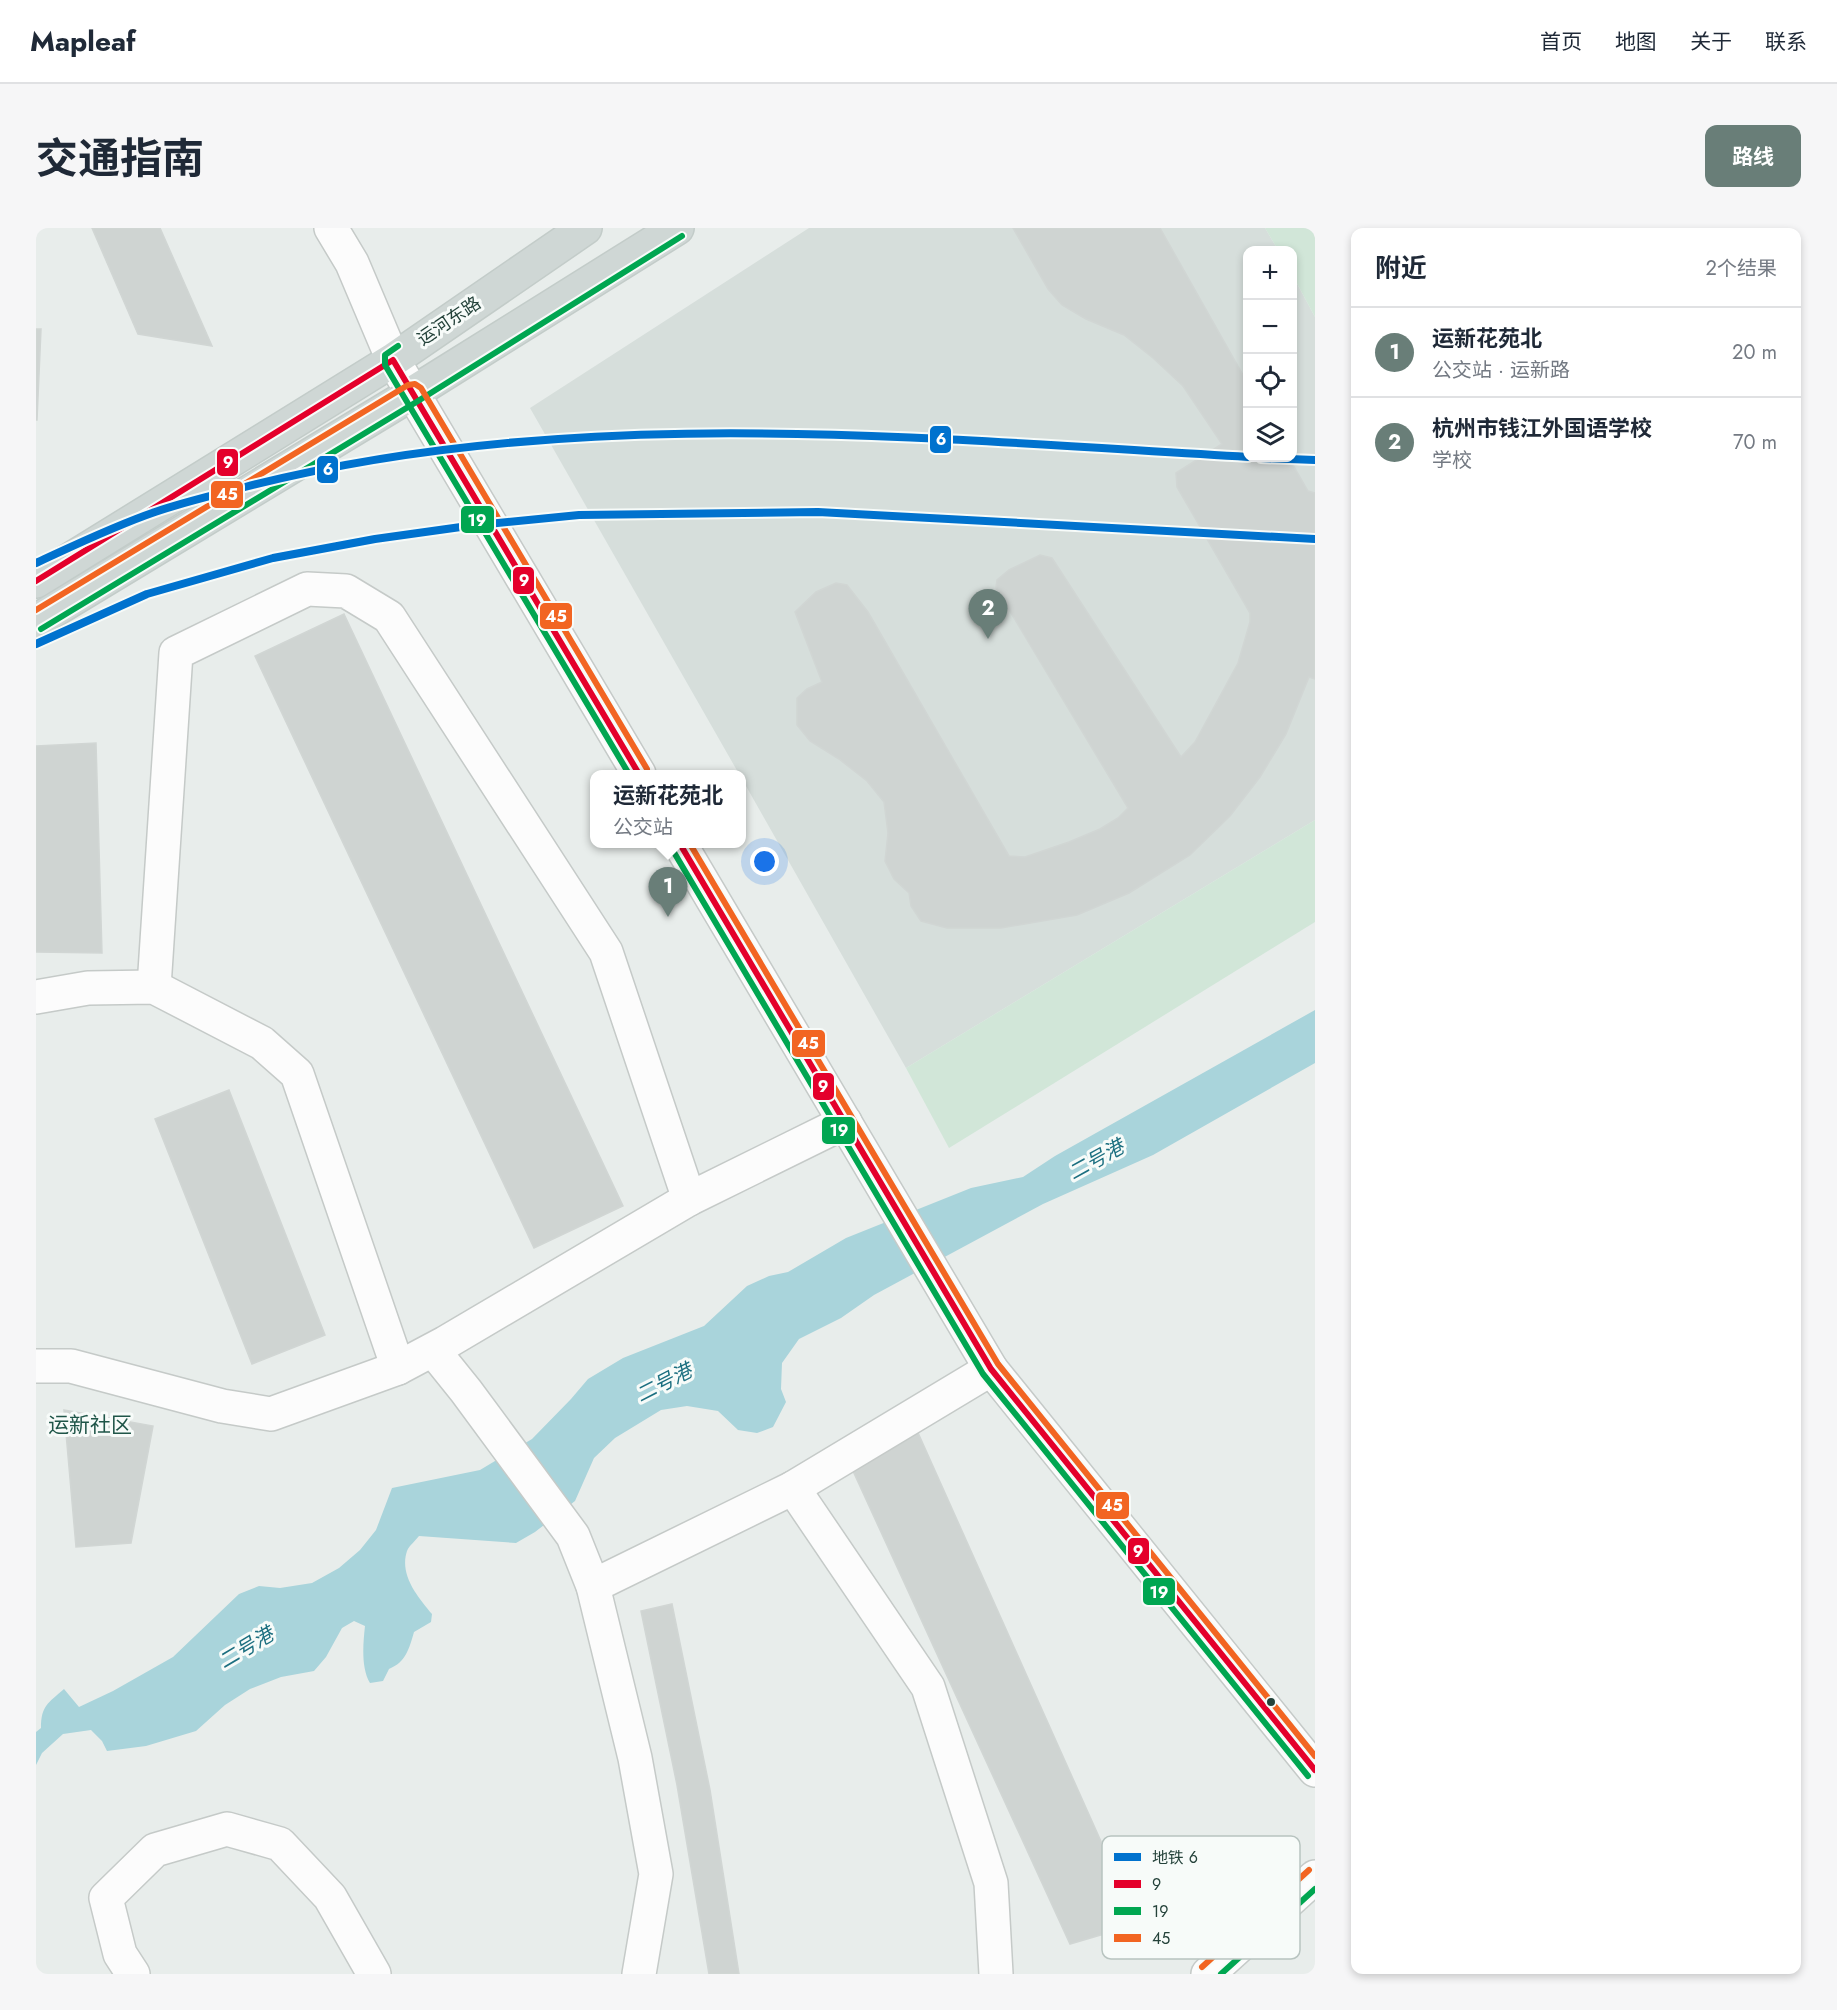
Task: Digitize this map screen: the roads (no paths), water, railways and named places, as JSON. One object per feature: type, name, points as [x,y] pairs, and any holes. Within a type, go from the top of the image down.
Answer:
[{"type":"main road","name":"运河东路","points":[[36,581],[393,360],[585,228]]},
{"type":"main road","points":[[36,621],[413,393],[677,228]]},
{"type":"street","points":[[331,228],[352,263],[393,360],[637,770]]},
{"type":"street","points":[[154,987],[176,653],[307,589],[346,591],[389,617],[606,952],[689,1199]]},
{"type":"street","points":[[683,848],[991,1369],[1315,1770]]},
{"type":"street","points":[[36,997],[88,988],[154,987],[262,1043],[297,1074],[398,1368]]},
{"type":"street","points":[[36,1366],[71,1366],[222,1406],[271,1414],[398,1368],[433,1350],[689,1199],[845,1122]]},
{"type":"street","points":[[433,1350],[573,1536],[592,1586],[635,1758],[656,1874],[639,1974]]},
{"type":"street","points":[[592,1586],[793,1488],[991,1369]]},
{"type":"street","points":[[793,1488],[928,1687],[991,1883],[996,1974]]},
{"type":"street","points":[[133,1974],[120,1954],[106,1898],[155,1850],[227,1829],[280,1844],[330,1897],[374,1974]]},
{"type":"street","points":[[1300,1891],[1315,1877]]},
{"type":"street","points":[[1208,1974],[1225,1959]]},
{"type":"water","name":"二号港","points":[[1315,1010],[1315,1063],[1153,1155],[1043,1204],[874,1295],[841,1318],[799,1339],[782,1363],[781,1389],[786,1402],[773,1427],[757,1433],[738,1430],[718,1411],[687,1406],[661,1410],[615,1438],[594,1458],[575,1501],[535,1532],[516,1543],[419,1536],[407,1551],[406,1569],[411,1585],[432,1614],[431,1622],[414,1632],[406,1654],[399,1663],[389,1669],[383,1681],[370,1683],[367,1677],[363,1648],[365,1626],[354,1621],[342,1628],[326,1657],[314,1671],[281,1677],[250,1689],[225,1705],[196,1731],[146,1746],[107,1751],[102,1741],[91,1730],[63,1734],[42,1753],[36,1765],[36,1732],[41,1728],[42,1715],[50,1702],[64,1689],[79,1707],[113,1691],[173,1657],[239,1594],[259,1586],[280,1588],[312,1583],[339,1568],[360,1550],[376,1530],[392,1488],[480,1470],[532,1439],[588,1379],[623,1358],[704,1326],[747,1286],[769,1276],[788,1272],[846,1238],[971,1188],[1023,1177],[1055,1156]]},
{"type":"metro line","name":"6","points":[[36,563],[140,517],[245,487],[368,461],[492,444],[618,436],[744,433],[997,442],[1243,457]]},
{"type":"metro line","name":"6","points":[[1297,459],[1315,460]]},
{"type":"metro line","name":"6","points":[[36,644],[147,594],[273,558],[375,539],[468,526],[579,515],[818,512],[1315,539]]},
{"type":"place","name":"杭州市钱江外国语学校","points":[[988,639]]},
{"type":"place","name":"运新花苑北","points":[[668,917]]},
{"type":"district","name":"运新社区","points":[[90,1425]]}]
